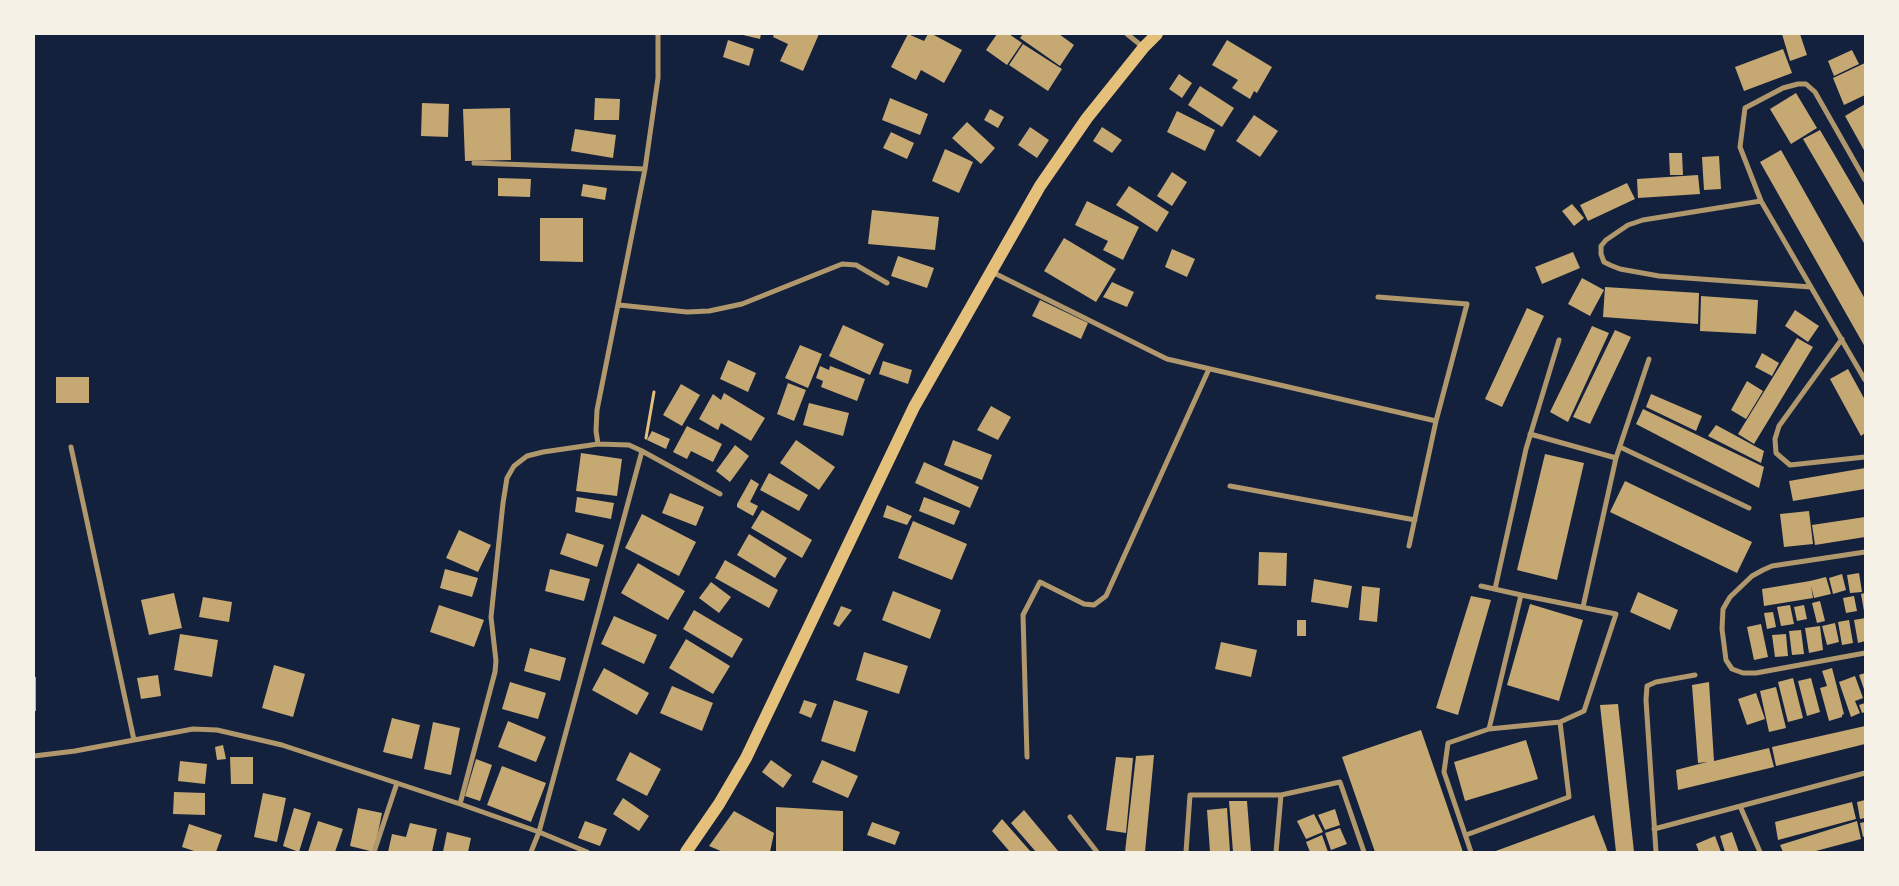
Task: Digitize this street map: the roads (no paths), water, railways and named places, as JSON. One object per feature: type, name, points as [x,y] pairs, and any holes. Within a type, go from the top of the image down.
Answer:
[{"type":"main road","points":[[686,852],[719,804],[746,758],[914,407],[1040,186],[1087,118],[1144,47],[1157,34]]},
{"type":"street","points":[[598,444],[597,410],[645,169],[658,78],[658,34]]},
{"type":"street","points":[[1127,34],[1144,47]]},
{"type":"street","points":[[1865,180],[1815,92],[1806,84],[1783,88],[1745,108],[1740,147],[1761,201],[1865,380]]},
{"type":"street","points":[[474,163],[645,169]]},
{"type":"street","points":[[1761,201],[1643,220],[1628,225],[1606,240],[1601,246],[1601,254],[1604,262],[1620,269],[1659,276],[1811,287]]},
{"type":"street","points":[[619,305],[687,312],[709,311],[742,304],[842,264],[856,265],[887,283]]},
{"type":"street","points":[[992,272],[1167,359],[1436,421]]},
{"type":"street","points":[[1378,297],[1467,304],[1436,421],[1409,546]]},
{"type":"street","points":[[1495,589],[1530,434],[1558,340]]},
{"type":"street","points":[[1842,340],[1779,426],[1775,439],[1776,453],[1790,465],[1865,457]]},
{"type":"street","points":[[1583,607],[1616,458],[1649,358]]},
{"type":"street","points":[[1027,757],[1023,615],[1040,582],[1084,604],[1094,605],[1106,596],[1209,369]]},
{"type":"street","points":[[1530,434],[1616,458]]},
{"type":"street","points":[[460,804],[495,672],[496,661],[491,617],[503,503],[507,478],[514,466],[528,456],[543,452],[598,444],[629,445],[720,494]]},
{"type":"street","points":[[71,447],[134,740]]},
{"type":"street","points":[[1620,447],[1749,508]]},
{"type":"street","points":[[531,852],[539,832],[642,451]]},
{"type":"street","points":[[1230,486],[1415,520]]},
{"type":"street","points":[[1865,552],[1772,566],[1763,570],[1752,576],[1730,597],[1724,609],[1722,629],[1726,660],[1732,669],[1743,673],[1756,673],[1865,653]]},
{"type":"street","points":[[1472,852],[1444,772],[1448,743],[1489,728],[1560,722],[1584,711],[1616,614],[1480,586]]},
{"type":"street","points":[[1489,728],[1521,595]]},
{"type":"street","points":[[1656,852],[1646,700],[1648,686],[1656,682],[1695,675]]},
{"type":"street","points":[[1466,835],[1569,797],[1560,722]]},
{"type":"street","points":[[34,756],[75,751],[193,729],[217,730],[282,746],[397,783],[539,832],[586,852]]},
{"type":"street","points":[[1654,829],[1865,773]]},
{"type":"street","points":[[1186,852],[1190,795],[1281,795],[1340,782],[1364,852]]},
{"type":"street","points":[[374,852],[397,783]]},
{"type":"street","points":[[1276,852],[1281,795]]},
{"type":"street","points":[[1740,806],[1760,852]]},
{"type":"street","points":[[1070,817],[1097,852]]}]
